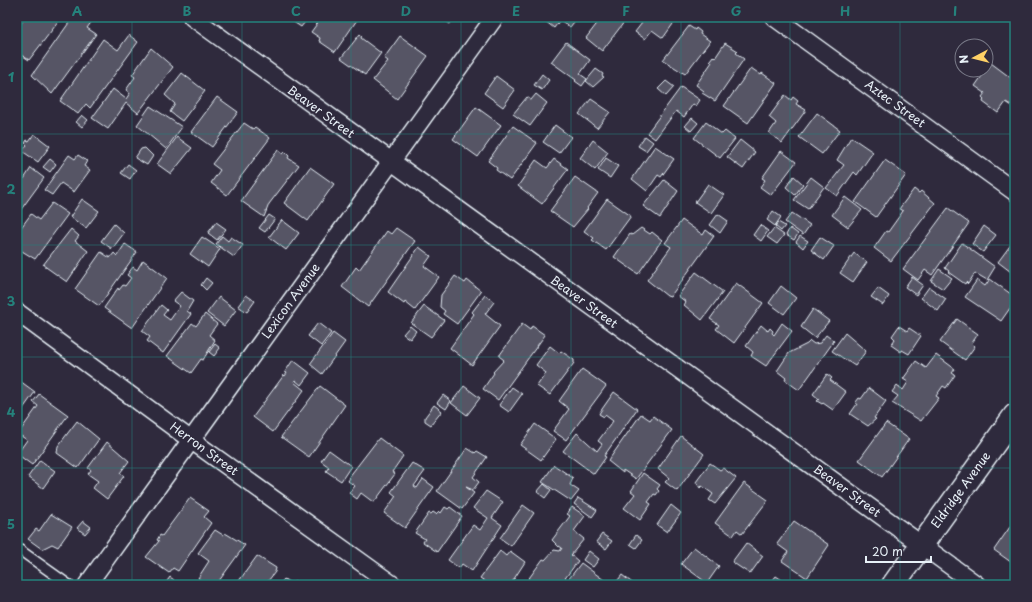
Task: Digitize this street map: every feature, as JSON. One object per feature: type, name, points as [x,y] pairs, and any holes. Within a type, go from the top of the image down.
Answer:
[{"type":"street","name":"Beaver Street","points":[[192,17],[977,585]]},
{"type":"street","name":"Lexicon Avenue","points":[[87,585],[495,17]]},
{"type":"street","name":"Aztec Street","points":[[774,17],[1015,192]]},
{"type":"street","name":"Herron Street","points":[[17,312],[392,585]]},
{"type":"street","name":"Eldridge Avenue","points":[[893,585],[1015,415]]},
{"type":"lane","points":[[17,548],[69,585]]},
{"type":"building","points":[[25,17],[62,17],[29,60],[17,52],[17,46],[20,43],[17,41],[17,30]]},
{"type":"building","points":[[68,17],[95,17],[87,28],[96,34],[52,94],[32,75],[71,20]]},
{"type":"building","points":[[286,17],[309,17],[301,27]]},
{"type":"building","points":[[322,17],[359,17],[335,52],[319,41],[320,38],[311,32]]},
{"type":"building","points":[[440,17],[454,17],[450,24]]},
{"type":"building","points":[[540,17],[578,17],[570,27],[560,20],[554,28]]},
{"type":"building","points":[[595,17],[628,17],[602,51],[586,38],[599,21]]},
{"type":"building","points":[[641,17],[678,17],[663,38],[652,30],[645,39],[635,32],[642,23],[639,21]]},
{"type":"building","points":[[689,26],[695,30],[696,28],[701,32],[700,34],[710,41],[685,74],[663,60]]},
{"type":"building","points":[[360,34],[362,36],[361,38],[381,53],[365,75],[341,58]]},
{"type":"building","points":[[129,35],[138,42],[90,108],[86,104],[78,114],[60,101],[103,39],[118,50]]},
{"type":"building","points":[[400,36],[428,56],[397,99],[373,80],[388,61],[384,58]]},
{"type":"building","points":[[566,42],[590,60],[580,74],[587,79],[582,86],[551,62]]},
{"type":"building","points":[[725,43],[738,51],[736,53],[744,59],[715,101],[702,93],[704,91],[696,85],[712,62],[710,60],[713,56],[715,58]]},
{"type":"building","points":[[151,48],[173,67],[138,113],[126,103],[108,129],[92,118],[113,89],[126,99],[130,93],[126,90],[135,77],[132,75]]},
{"type":"building","points":[[994,65],[1015,81],[1015,102],[1012,106],[1006,102],[998,113],[983,102],[984,99],[982,97],[985,93],[975,86],[981,78],[994,78]]},
{"type":"building","points":[[751,68],[761,75],[762,73],[776,83],[748,123],[724,106]]},
{"type":"building","points":[[596,69],[603,74],[602,76],[604,77],[593,87],[586,81]]},
{"type":"building","points":[[182,73],[205,91],[182,121],[170,112],[175,104],[165,95]]},
{"type":"building","points":[[542,74],[549,80],[542,90],[534,85]]},
{"type":"building","points":[[496,76],[515,90],[503,107],[484,93]]},
{"type":"building","points":[[666,81],[674,87],[666,96],[658,89]]},
{"type":"building","points":[[681,87],[700,100],[696,106],[693,104],[684,117],[676,111],[655,139],[647,133]]},
{"type":"building","points":[[536,94],[547,103],[530,126],[513,114],[527,97],[531,100]]},
{"type":"building","points":[[785,95],[791,100],[793,97],[798,101],[796,104],[806,110],[782,143],[769,133],[776,123],[769,117]]},
{"type":"building","points":[[217,97],[238,112],[212,147],[191,132]]},
{"type":"building","points":[[591,99],[610,112],[597,128],[579,114]]},
{"type":"building","points":[[150,106],[182,127],[166,149],[137,125]]},
{"type":"building","points":[[476,107],[501,125],[478,157],[453,139]]},
{"type":"building","points":[[817,113],[840,130],[822,154],[799,137]]},
{"type":"building","points":[[82,115],[88,120],[82,127],[76,122]]},
{"type":"building","points":[[692,118],[698,123],[691,131],[685,126]]},
{"type":"building","points":[[706,122],[722,134],[725,131],[735,139],[720,158],[694,138]]},
{"type":"building","points":[[244,123],[253,129],[255,127],[270,138],[227,195],[211,183],[220,170],[212,164]]},
{"type":"building","points":[[555,125],[571,137],[559,153],[543,142]]},
{"type":"building","points":[[513,126],[537,143],[510,180],[496,170],[497,168],[488,161]]},
{"type":"building","points":[[34,134],[50,146],[38,162],[22,151],[27,145],[25,143],[27,140],[29,141]]},
{"type":"building","points":[[645,136],[653,142],[646,151],[638,146]]},
{"type":"building","points":[[177,137],[192,148],[171,174],[157,164]]},
{"type":"building","points":[[851,137],[873,152],[857,175],[854,172],[837,196],[826,188],[844,165],[837,160]]},
{"type":"building","points":[[593,140],[608,152],[595,170],[580,158]]},
{"type":"building","points":[[740,140],[755,152],[743,169],[727,157]]},
{"type":"building","points":[[655,146],[674,159],[661,177],[658,175],[647,191],[632,179]]},
{"type":"building","points":[[145,148],[153,156],[147,165],[135,158],[141,149]]},
{"type":"building","points":[[278,150],[283,154],[285,152],[289,156],[288,158],[299,165],[269,204],[264,217],[241,201]]},
{"type":"building","points":[[781,151],[796,162],[771,195],[760,187],[765,180],[762,178]]},
{"type":"building","points":[[69,155],[75,159],[78,155],[87,161],[84,166],[90,170],[74,192],[61,183],[52,195],[44,190]]},
{"type":"building","points":[[606,158],[618,166],[610,178],[598,170]]},
{"type":"building","points":[[50,159],[56,164],[50,172],[43,167]]},
{"type":"building","points":[[554,159],[568,169],[542,204],[518,186],[536,160],[547,168]]},
{"type":"building","points":[[885,160],[906,175],[876,217],[855,202]]},
{"type":"building","points":[[128,164],[136,170],[130,179],[121,173]]},
{"type":"building","points":[[310,167],[334,184],[308,221],[284,203]]},
{"type":"building","points":[[31,168],[44,178],[17,215],[17,178],[18,179],[20,176],[24,179]]},
{"type":"building","points":[[794,176],[803,184],[795,195],[786,187]]},
{"type":"building","points":[[575,177],[598,193],[587,208],[588,209],[573,227],[550,211]]},
{"type":"building","points":[[811,177],[824,187],[808,209],[794,200]]},
{"type":"building","points":[[664,180],[678,191],[660,218],[643,206]]},
{"type":"building","points":[[708,184],[724,195],[711,213],[695,202]]},
{"type":"building","points":[[914,189],[919,193],[921,191],[935,203],[891,261],[874,248],[903,211],[899,209]]},
{"type":"building","points":[[845,197],[862,210],[848,227],[832,215]]},
{"type":"building","points":[[82,199],[99,211],[86,228],[70,217]]},
{"type":"building","points":[[607,199],[631,216],[606,250],[592,240],[594,238],[584,231]]},
{"type":"building","points":[[52,203],[68,214],[35,259],[17,248],[17,233],[31,214],[39,220]]},
{"type":"building","points":[[948,208],[969,223],[932,275],[925,270],[918,280],[903,269]]},
{"type":"building","points":[[773,211],[781,217],[775,226],[767,220]]},
{"type":"building","points":[[792,213],[810,225],[803,235],[785,222]]},
{"type":"building","points":[[718,214],[728,221],[720,233],[710,225]]},
{"type":"building","points":[[269,215],[275,219],[265,232],[259,228]]},
{"type":"building","points":[[282,220],[299,233],[286,250],[269,237]]},
{"type":"building","points":[[682,220],[703,235],[706,230],[714,236],[670,297],[647,280],[671,247],[665,243]]},
{"type":"building","points":[[216,222],[226,229],[217,240],[208,233]]},
{"type":"building","points":[[778,222],[785,226],[781,231],[775,226]]},
{"type":"building","points":[[114,224],[124,233],[112,249],[101,241]]},
{"type":"building","points":[[760,225],[768,231],[761,241],[753,235]]},
{"type":"building","points":[[984,226],[996,235],[983,252],[972,244]]},
{"type":"building","points":[[396,228],[415,241],[368,307],[342,287],[356,267],[359,270],[387,231],[391,234]]},
{"type":"building","points":[[641,228],[650,234],[652,232],[662,240],[638,274],[614,257],[630,234],[632,235]]},
{"type":"building","points":[[774,228],[784,235],[777,244],[767,237]]},
{"type":"building","points":[[790,228],[798,234],[794,240],[786,235]]},
{"type":"building","points":[[71,229],[79,236],[75,241],[88,251],[67,282],[43,265]]},
{"type":"building","points":[[222,236],[228,241],[231,237],[243,245],[234,257],[216,244]]},
{"type":"building","points":[[800,236],[808,241],[803,248],[796,242]]},
{"type":"building","points":[[202,237],[220,249],[208,267],[190,254]]},
{"type":"building","points":[[820,237],[834,246],[824,260],[811,250]]},
{"type":"building","points":[[1015,239],[1015,275],[998,262]]},
{"type":"building","points":[[962,243],[995,267],[987,280],[975,273],[968,284],[966,282],[965,284],[948,272],[949,271],[945,268]]},
{"type":"building","points":[[125,244],[137,252],[99,306],[75,289],[101,252],[110,258],[114,253],[117,256]]},
{"type":"building","points":[[419,247],[431,256],[424,266],[439,277],[415,310],[388,292]]},
{"type":"building","points":[[854,253],[867,262],[853,282],[840,273]]},
{"type":"building","points":[[143,260],[167,278],[132,328],[104,308],[118,288],[119,290],[123,285],[125,286],[131,278],[127,275],[133,267],[137,270]]},
{"type":"building","points":[[939,269],[952,278],[943,289],[931,281]]},
{"type":"building","points":[[696,272],[723,292],[702,320],[684,305],[686,302],[678,296]]},
{"type":"building","points":[[455,276],[465,283],[467,280],[481,291],[457,324],[443,314],[445,311],[440,307],[441,295]]},
{"type":"building","points":[[912,277],[923,285],[916,295],[905,287]]},
{"type":"building","points":[[206,278],[212,283],[206,290],[201,285]]},
{"type":"building","points":[[990,279],[1015,297],[1015,301],[1001,321],[965,297],[977,280],[985,286]]},
{"type":"building","points":[[736,283],[763,303],[734,343],[716,329],[719,325],[710,319]]},
{"type":"building","points":[[781,286],[796,298],[784,314],[769,303]]},
{"type":"building","points":[[929,287],[946,299],[938,311],[921,298]]},
{"type":"building","points":[[878,288],[889,296],[883,305],[871,297]]},
{"type":"building","points":[[181,292],[193,301],[187,311],[191,314],[163,353],[147,341],[150,337],[142,331],[161,305],[167,310],[163,315],[170,320],[180,306],[173,301]]},
{"type":"building","points":[[246,295],[255,301],[247,312],[238,306]]},
{"type":"building","points":[[485,295],[494,302],[485,314],[500,326],[472,365],[450,348],[474,314],[472,312]]},
{"type":"building","points":[[219,297],[236,310],[224,326],[207,313]]},
{"type":"building","points":[[424,306],[444,320],[431,337],[411,323]]},
{"type":"building","points":[[813,309],[829,321],[815,338],[801,327]]},
{"type":"building","points":[[205,314],[217,324],[209,335],[215,340],[203,360],[201,359],[191,373],[167,356],[192,323],[196,326]]},
{"type":"building","points":[[957,319],[978,334],[972,343],[975,346],[965,360],[940,342]]},
{"type":"building","points":[[318,323],[331,333],[321,346],[308,336]]},
{"type":"building","points":[[782,323],[792,331],[766,366],[751,356],[753,352],[746,346],[761,325],[768,331],[770,328],[774,335]]},
{"type":"building","points":[[522,324],[530,330],[532,326],[545,335],[498,400],[483,389],[494,373],[493,372],[504,360],[499,356]]},
{"type":"building","points":[[410,326],[416,331],[410,339],[403,334]]},
{"type":"building","points":[[899,326],[907,331],[909,328],[921,336],[909,354],[902,350],[901,352],[891,345],[895,339],[892,336]]},
{"type":"building","points":[[333,333],[345,342],[322,374],[310,364]]},
{"type":"building","points":[[845,333],[866,351],[855,366],[832,351]]},
{"type":"building","points":[[826,335],[834,341],[799,390],[785,380],[786,378],[777,371],[789,353],[810,341],[814,344],[820,343]]},
{"type":"building","points":[[215,344],[220,348],[214,356],[209,352]]},
{"type":"building","points":[[550,346],[559,353],[561,351],[574,360],[574,363],[550,395],[537,386],[546,373],[536,365]]},
{"type":"building","points":[[936,355],[955,369],[952,373],[955,375],[946,388],[943,386],[936,396],[939,398],[921,421],[892,403],[898,396],[892,392],[897,385],[903,390],[908,382],[903,379],[916,361],[926,368]]},
{"type":"building","points":[[293,360],[310,373],[301,385],[295,380],[294,382],[304,390],[273,432],[253,417],[284,375],[285,376],[287,373],[285,372]]},
{"type":"building","points":[[582,369],[606,386],[566,440],[553,431],[569,409],[559,401]]},
{"type":"building","points":[[827,374],[832,378],[830,380],[846,392],[833,410],[817,401],[819,399],[813,394]]},
{"type":"building","points":[[20,381],[35,392],[17,417],[17,385]]},
{"type":"building","points":[[320,386],[345,405],[309,457],[281,437]]},
{"type":"building","points":[[464,386],[480,398],[467,415],[451,403]]},
{"type":"building","points":[[512,387],[522,394],[509,412],[499,405]]},
{"type":"building","points":[[869,388],[886,401],[874,418],[876,419],[868,426],[850,414],[857,404],[856,402],[859,398],[861,399]]},
{"type":"building","points":[[614,392],[637,409],[604,456],[606,457],[594,474],[563,451],[577,433],[597,451],[602,444],[598,441],[613,421],[605,415],[604,417],[599,414]]},
{"type":"building","points":[[39,394],[68,415],[32,465],[17,454],[27,440],[18,434],[38,406],[33,402]]},
{"type":"building","points":[[443,395],[451,401],[446,409],[437,403]]},
{"type":"building","points":[[434,405],[442,411],[431,425],[425,421],[425,417]]},
{"type":"building","points":[[641,414],[650,420],[653,416],[672,430],[636,479],[623,470],[623,473],[608,461]]},
{"type":"building","points":[[77,421],[99,439],[78,468],[57,453],[58,446]]},
{"type":"building","points":[[886,423],[909,439],[882,477],[859,460]]},
{"type":"building","points":[[535,424],[556,439],[541,460],[520,445]]},
{"type":"building","points":[[681,436],[704,454],[677,491],[665,482],[669,478],[658,469]]},
{"type":"building","points":[[379,438],[403,456],[392,472],[395,474],[375,501],[373,502],[361,493],[357,499],[349,493],[355,486],[348,481],[350,478],[349,477]]},
{"type":"building","points":[[107,442],[129,461],[120,473],[124,476],[107,499],[93,488],[98,481],[88,474],[91,470],[88,468]]},
{"type":"building","points":[[467,448],[475,453],[477,451],[487,457],[473,477],[479,482],[473,490],[466,487],[474,493],[462,509],[437,491]]},
{"type":"building","points":[[329,450],[351,466],[341,481],[326,471],[329,467],[321,461]]},
{"type":"building","points":[[40,460],[55,471],[43,488],[28,477]]},
{"type":"building","points":[[412,463],[425,471],[414,486],[417,488],[423,479],[434,487],[405,528],[384,513],[396,496],[391,492]]},
{"type":"building","points":[[710,463],[720,470],[723,468],[736,478],[715,504],[709,500],[713,494],[702,486],[700,488],[696,482]]},
{"type":"building","points":[[554,465],[573,478],[570,485],[579,491],[571,501],[542,482]]},
{"type":"building","points":[[643,473],[660,485],[657,489],[659,491],[656,495],[654,494],[648,502],[651,504],[640,520],[624,508],[635,494],[631,491]]},
{"type":"building","points":[[744,483],[768,500],[742,534],[737,530],[733,536],[715,523]]},
{"type":"building","points":[[544,484],[551,490],[545,498],[537,492]]},
{"type":"building","points":[[486,491],[503,502],[492,518],[502,525],[472,571],[462,564],[459,568],[448,560],[473,525],[480,530],[488,518],[473,508]]},
{"type":"building","points":[[190,498],[209,511],[204,517],[211,523],[178,571],[173,568],[169,573],[146,557],[159,541],[157,540],[160,535],[162,536]]},
{"type":"building","points":[[578,498],[597,510],[592,517],[574,504]]},
{"type":"building","points":[[523,505],[534,513],[511,546],[500,538]]},
{"type":"building","points":[[671,505],[681,513],[667,532],[657,525]]},
{"type":"building","points":[[445,507],[448,509],[450,507],[462,516],[437,552],[423,542],[425,539],[415,533],[429,513],[431,514],[433,512],[436,514],[439,511],[441,513]]},
{"type":"building","points":[[572,507],[585,516],[574,531],[584,539],[571,555],[578,561],[560,585],[524,585],[543,559],[545,560],[554,550],[560,551],[562,548],[552,540],[570,516],[567,514]]},
{"type":"building","points":[[51,514],[72,527],[58,547],[52,544],[42,549],[28,539],[36,529],[39,531]]},
{"type":"building","points":[[83,521],[91,527],[85,534],[77,528]]},
{"type":"building","points":[[794,521],[829,545],[807,578],[782,561],[788,552],[777,544]]},
{"type":"building","points":[[1012,524],[1015,526],[1015,565],[994,550]]},
{"type":"building","points":[[215,530],[223,535],[225,533],[245,545],[216,585],[207,585],[198,578],[209,561],[198,553]]},
{"type":"building","points":[[602,534],[612,541],[606,549],[596,542]]},
{"type":"building","points":[[636,535],[642,540],[636,548],[630,544]]},
{"type":"building","points":[[746,543],[763,556],[750,574],[732,562]]},
{"type":"building","points":[[694,547],[719,566],[707,583],[681,564]]},
{"type":"building","points":[[500,551],[506,556],[510,551],[525,562],[510,585],[488,585],[489,584],[480,578]]},
{"type":"building","points":[[589,551],[599,559],[593,567],[583,560]]},
{"type":"building","points":[[257,556],[276,568],[275,572],[265,585],[236,585]]},
{"type":"building","points":[[581,563],[608,583],[607,585],[576,585],[568,580]]},
{"type":"building","points":[[622,575],[635,585],[614,585]]},
{"type":"building","points":[[776,576],[782,580],[779,584],[781,585],[769,585]]},
{"type":"building","points":[[170,577],[174,580],[171,585],[166,585],[165,584]]},
{"type":"building","points":[[284,579],[292,584],[295,581],[300,585],[279,585]]}]
